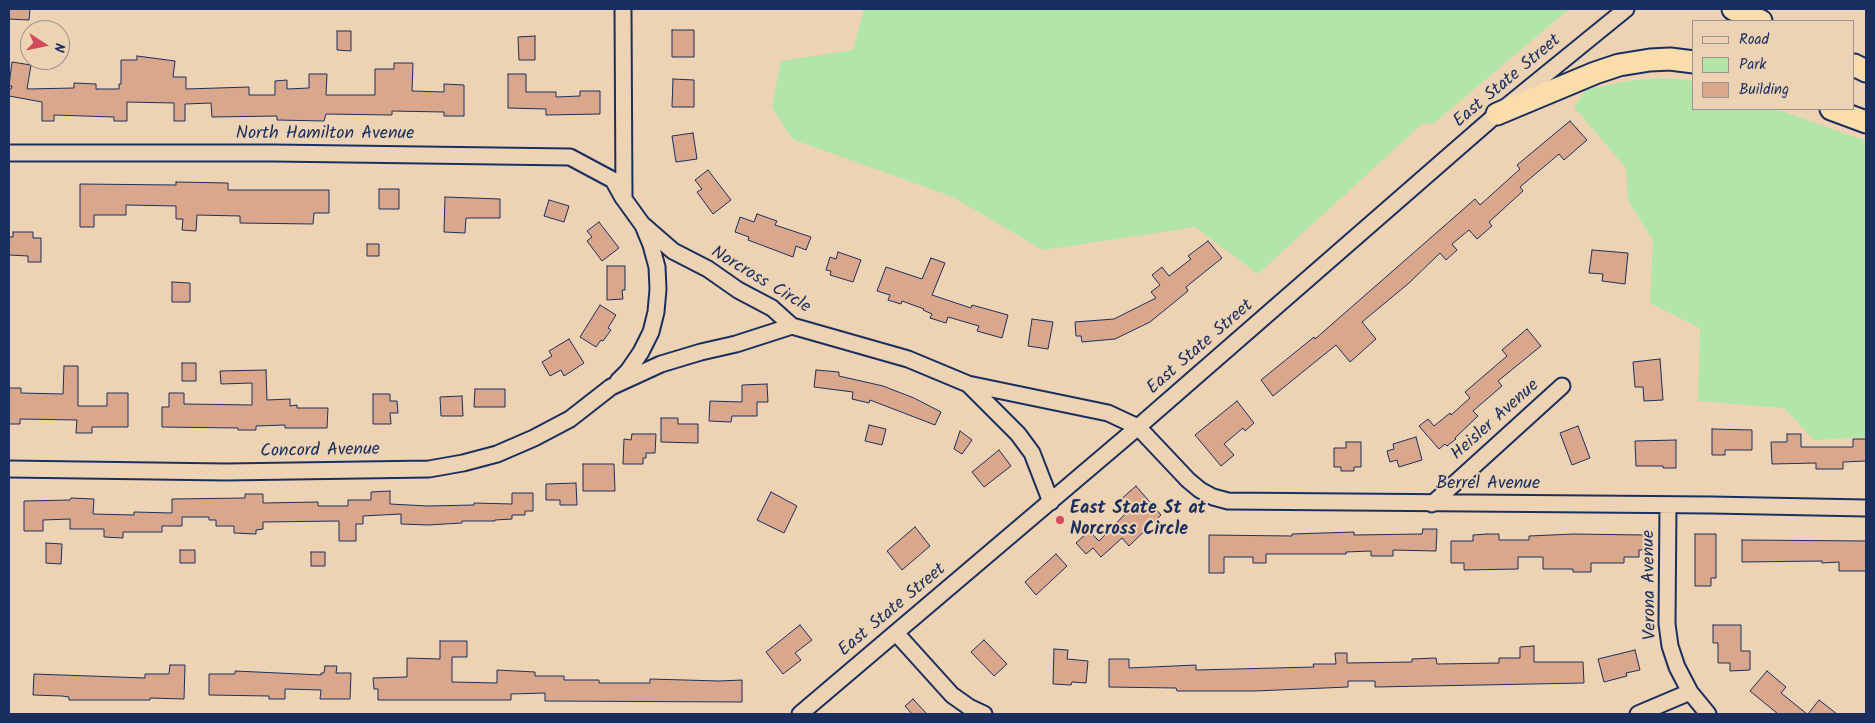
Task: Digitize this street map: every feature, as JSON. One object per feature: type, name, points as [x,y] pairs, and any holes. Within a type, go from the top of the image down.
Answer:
[{"type":"highway","points":[[1497,114],[1595,73],[1619,65],[1670,59],[1692,62]]},
{"type":"highway","points":[[1834,110],[1866,122]]},
{"type":"street","points":[[623,9],[624,199]]},
{"type":"street","name":"East State Street","points":[[800,714],[1051,502],[1497,114],[1626,9]]},
{"type":"street","name":"North Hamilton Avenue","points":[[9,154],[274,153],[570,157],[613,180],[624,199]]},
{"type":"street","name":"Norcross Circle","points":[[624,199],[642,224],[676,253],[708,269],[738,290],[772,308],[792,326],[908,360],[968,384],[1108,413],[1138,427]]},
{"type":"street","name":"Concord Avenue","points":[[9,469],[226,472],[429,469],[497,454],[534,438],[570,418],[612,387],[628,371],[641,352],[656,312],[658,289],[657,267],[651,245],[642,224]]},
{"type":"street","name":"Concord Avenue","points":[[612,387],[661,364],[736,344],[792,326]]},
{"type":"street","points":[[968,384],[1018,434],[1032,453],[1051,502]]},
{"type":"street","name":"Heisler Avenue","points":[[1432,504],[1562,386]]},
{"type":"street","name":"Berrel Avenue","points":[[1138,427],[1200,490],[1213,497],[1228,501],[1432,504],[1668,504],[1866,508]]},
{"type":"street","name":"Verona Avenue","points":[[1668,504],[1667,624],[1670,646],[1677,667],[1690,692],[1708,714]]},
{"type":"street","points":[[896,633],[952,695],[969,707],[984,714]]},
{"type":"street","points":[[1638,714],[1690,692]]},
{"type":"green space","points":[[864,9],[1569,9],[1433,124],[1423,123],[1258,274],[1195,227],[1043,250],[953,197],[792,139],[772,107],[781,61],[853,50]]},
{"type":"green space","points":[[1656,78],[1692,81],[1692,110],[1779,110],[1866,141],[1866,437],[1814,440],[1784,408],[1698,401],[1700,328],[1650,303],[1653,240],[1628,201],[1626,168],[1574,107],[1586,90],[1633,80]]},
{"type":"building","points":[[9,9],[30,9],[29,20],[9,19]]},
{"type":"building","points":[[672,30],[694,30],[694,57],[672,57]]},
{"type":"building","points":[[337,31],[351,31],[351,51],[337,50]]},
{"type":"building","points":[[535,36],[535,60],[519,60],[518,37]]},
{"type":"building","points":[[137,56],[175,61],[173,77],[186,77],[186,89],[249,87],[249,95],[275,95],[275,81],[287,80],[287,89],[309,88],[309,74],[327,74],[326,95],[375,95],[375,69],[394,69],[394,63],[413,63],[412,91],[444,92],[444,84],[464,85],[464,116],[444,116],[444,112],[392,111],[392,115],[326,114],[324,121],[277,120],[277,116],[212,117],[211,103],[185,104],[185,121],[174,121],[174,103],[127,102],[127,121],[114,121],[114,117],[54,115],[54,121],[42,121],[42,102],[9,96],[9,89],[12,86],[9,86],[12,62],[20,63],[20,70],[30,70],[27,89],[74,88],[74,83],[96,84],[96,89],[119,89],[119,84],[121,84],[121,60],[137,60]]},
{"type":"building","points":[[508,74],[526,74],[526,92],[556,92],[556,97],[580,96],[580,91],[600,91],[600,114],[546,115],[546,109],[508,108]]},
{"type":"building","points":[[673,79],[694,80],[694,107],[672,107]]},
{"type":"building","points":[[1570,121],[1587,140],[1564,160],[1559,154],[1520,187],[1523,191],[1489,222],[1492,226],[1477,239],[1469,230],[1452,244],[1457,250],[1446,260],[1440,253],[1409,283],[1362,322],[1376,339],[1350,362],[1336,345],[1273,396],[1261,380],[1314,337],[1315,339],[1475,199],[1480,205],[1520,169],[1517,165]]},
{"type":"building","points":[[693,133],[697,159],[676,162],[672,136]]},
{"type":"building","points":[[708,170],[731,200],[713,214],[697,192],[702,189],[695,180]]},
{"type":"building","points":[[176,182],[228,183],[228,190],[329,190],[329,213],[314,213],[313,224],[240,223],[240,216],[197,215],[196,231],[182,230],[183,219],[176,219],[176,206],[126,205],[126,215],[94,215],[94,227],[80,227],[80,184],[176,185]]},
{"type":"building","points":[[379,189],[399,189],[399,209],[379,209]]},
{"type":"building","points":[[445,197],[500,199],[500,218],[466,218],[465,233],[444,232]]},
{"type":"building","points":[[549,200],[569,206],[564,222],[544,216]]},
{"type":"building","points":[[757,214],[777,221],[775,225],[811,237],[806,250],[796,246],[793,257],[748,240],[749,237],[735,232],[740,217],[754,222]]},
{"type":"building","points":[[599,222],[619,248],[602,261],[587,241],[592,237],[587,231]]},
{"type":"building","points":[[13,232],[33,232],[33,238],[41,238],[41,262],[28,262],[28,256],[9,255],[9,237],[13,237]]},
{"type":"building","points":[[1208,241],[1222,258],[1186,287],[1188,291],[1150,322],[1115,339],[1082,342],[1081,336],[1076,336],[1075,322],[1114,319],[1156,298],[1151,292],[1160,285],[1152,275],[1162,267],[1169,276],[1191,259],[1188,256]]},
{"type":"building","points":[[367,244],[379,244],[379,256],[367,256]]},
{"type":"building","points":[[1592,250],[1628,253],[1625,284],[1602,281],[1603,274],[1589,273]]},
{"type":"building","points":[[838,252],[861,260],[853,282],[830,275],[831,271],[826,270],[830,257],[836,259]]},
{"type":"building","points":[[931,258],[945,263],[932,295],[971,308],[972,305],[1008,315],[1002,338],[977,331],[979,326],[948,317],[946,323],[930,318],[932,314],[924,309],[902,301],[901,304],[888,300],[890,295],[877,291],[886,267],[922,279]]},
{"type":"building","points":[[607,266],[625,266],[625,290],[622,290],[623,299],[607,300]]},
{"type":"building","points":[[172,282],[190,283],[190,302],[172,302]]},
{"type":"building","points":[[600,305],[616,315],[608,328],[611,330],[596,347],[580,337]]},
{"type":"building","points":[[1032,319],[1053,322],[1048,349],[1028,346]]},
{"type":"building","points":[[1527,329],[1541,346],[1498,381],[1502,386],[1473,411],[1478,416],[1456,439],[1439,449],[1419,426],[1428,419],[1434,426],[1450,413],[1451,415],[1470,398],[1465,392],[1507,356],[1502,350]]},
{"type":"building","points":[[569,339],[584,363],[564,376],[561,370],[550,376],[542,362],[552,356],[549,351]]},
{"type":"building","points":[[1660,359],[1663,400],[1644,401],[1643,387],[1635,387],[1633,362]]},
{"type":"building","points":[[182,363],[196,363],[196,381],[182,381]]},
{"type":"building","points":[[64,366],[78,366],[78,406],[107,406],[107,393],[128,393],[128,427],[92,427],[92,433],[76,433],[77,420],[20,419],[20,424],[9,424],[9,388],[21,388],[21,393],[63,394]]},
{"type":"building","points":[[266,370],[267,400],[290,399],[290,406],[297,405],[297,408],[328,408],[327,428],[285,428],[285,425],[256,426],[256,430],[162,427],[162,407],[169,407],[169,393],[184,393],[184,404],[252,405],[252,383],[221,384],[220,371]]},
{"type":"building","points":[[816,370],[839,372],[839,376],[883,386],[914,398],[941,412],[935,425],[870,400],[869,403],[852,399],[853,392],[814,387]]},
{"type":"building","points":[[767,384],[768,402],[757,402],[757,416],[732,416],[731,422],[709,421],[710,401],[742,402],[742,385]]},
{"type":"building","points":[[475,389],[505,389],[505,407],[474,407]]},
{"type":"building","points":[[373,394],[390,394],[390,401],[397,401],[398,413],[390,413],[391,424],[373,424]]},
{"type":"building","points":[[462,396],[463,416],[441,416],[440,397]]},
{"type":"building","points":[[1237,401],[1254,423],[1245,431],[1243,428],[1224,444],[1234,455],[1221,466],[1195,435]]},
{"type":"building","points":[[661,418],[678,418],[678,424],[698,424],[698,443],[661,442]]},
{"type":"building","points":[[869,425],[886,429],[882,445],[865,441]]},
{"type":"building","points":[[1578,426],[1590,458],[1572,465],[1560,433]]},
{"type":"building","points":[[1712,429],[1752,430],[1752,450],[1725,450],[1725,455],[1712,455]]},
{"type":"building","points":[[960,431],[972,440],[962,454],[954,449]]},
{"type":"building","points":[[632,434],[656,434],[655,453],[646,453],[646,458],[643,458],[643,464],[623,464],[624,439],[631,440]]},
{"type":"building","points":[[1787,434],[1801,434],[1801,447],[1853,447],[1853,439],[1866,439],[1866,461],[1843,462],[1843,469],[1816,469],[1816,463],[1772,464],[1771,442],[1787,442]]},
{"type":"building","points":[[1416,437],[1422,460],[1399,467],[1397,460],[1390,462],[1387,451],[1394,449],[1393,444]]},
{"type":"building","points":[[1676,440],[1676,468],[1636,466],[1635,441]]},
{"type":"building","points":[[1346,442],[1361,442],[1361,467],[1354,467],[1354,471],[1341,471],[1341,467],[1334,467],[1334,448],[1346,448]]},
{"type":"building","points":[[999,450],[1011,466],[984,487],[972,472]]},
{"type":"building","points":[[583,464],[614,464],[615,491],[583,491]]},
{"type":"building","points":[[576,483],[577,505],[560,505],[560,500],[546,500],[546,484]]},
{"type":"building","points":[[1136,486],[1161,515],[1129,546],[1122,538],[1101,557],[1093,548],[1086,554],[1076,543],[1089,531],[1099,541],[1128,511],[1119,501]]},
{"type":"building","points":[[390,491],[390,504],[428,506],[474,505],[474,503],[512,504],[512,493],[533,493],[533,511],[525,511],[525,515],[512,515],[512,519],[462,521],[462,523],[428,525],[401,524],[401,514],[363,516],[363,524],[356,524],[356,541],[339,541],[339,521],[263,522],[263,529],[256,530],[256,534],[234,533],[234,526],[216,526],[216,520],[209,520],[209,517],[182,517],[182,526],[162,526],[162,532],[123,532],[123,538],[104,537],[104,529],[70,529],[70,519],[43,520],[43,531],[24,531],[24,501],[70,500],[71,498],[94,499],[93,514],[134,515],[134,512],[172,513],[172,499],[245,498],[245,494],[263,494],[263,503],[318,502],[318,506],[348,506],[348,500],[371,500],[371,492]]},
{"type":"building","points":[[771,492],[797,506],[784,533],[757,520]]},
{"type":"building","points":[[915,527],[930,546],[902,570],[887,551]]},
{"type":"building","points":[[1423,529],[1437,529],[1436,551],[1393,550],[1393,556],[1371,556],[1371,551],[1346,552],[1346,554],[1266,554],[1266,563],[1253,563],[1253,557],[1224,557],[1224,573],[1209,573],[1209,535],[1292,536],[1292,534],[1354,532],[1354,535],[1422,534]]},
{"type":"building","points":[[1499,534],[1499,540],[1529,540],[1529,536],[1573,534],[1644,535],[1645,550],[1639,550],[1639,557],[1624,557],[1624,563],[1591,563],[1591,572],[1573,572],[1573,569],[1543,569],[1543,557],[1518,557],[1518,569],[1464,570],[1464,563],[1451,563],[1451,541],[1473,541],[1473,535]]},
{"type":"building","points":[[1695,534],[1716,534],[1716,578],[1711,578],[1711,586],[1695,586]]},
{"type":"building","points":[[1742,540],[1866,541],[1866,571],[1839,571],[1839,562],[1742,562]]},
{"type":"building","points":[[46,543],[62,544],[61,564],[46,563]]},
{"type":"building","points":[[180,550],[195,550],[195,563],[180,563]]},
{"type":"building","points":[[311,552],[325,552],[325,566],[311,566]]},
{"type":"building","points":[[1056,554],[1067,566],[1036,595],[1025,582]]},
{"type":"building","points":[[800,625],[812,640],[795,653],[801,660],[783,674],[766,652]]},
{"type":"building","points":[[1713,625],[1741,625],[1741,651],[1750,651],[1750,670],[1730,671],[1730,663],[1718,663],[1718,643],[1713,643]]},
{"type":"building","points":[[984,640],[1007,664],[994,676],[971,652]]},
{"type":"building","points":[[440,641],[467,641],[467,657],[452,657],[452,682],[497,683],[497,670],[535,672],[535,676],[564,676],[564,680],[599,680],[599,683],[650,683],[650,679],[742,680],[742,702],[545,701],[545,693],[511,694],[511,700],[378,700],[378,689],[374,689],[373,678],[407,677],[407,658],[440,659]]},
{"type":"building","points":[[1534,646],[1534,662],[1583,662],[1584,683],[1375,687],[1375,681],[1348,681],[1348,687],[1255,691],[1177,691],[1176,688],[1109,687],[1109,659],[1129,659],[1129,668],[1196,665],[1196,670],[1314,667],[1313,664],[1336,664],[1335,653],[1347,653],[1347,663],[1412,662],[1412,659],[1436,658],[1437,664],[1499,663],[1499,658],[1520,658],[1520,647]]},
{"type":"building","points":[[1054,649],[1068,650],[1067,659],[1088,661],[1086,683],[1072,682],[1071,685],[1053,684]]},
{"type":"building","points":[[1635,650],[1640,670],[1626,673],[1627,676],[1604,682],[1598,659]]},
{"type":"building","points":[[170,665],[185,665],[184,699],[69,700],[69,697],[62,696],[33,695],[34,674],[145,678],[145,674],[169,674]]},
{"type":"building","points":[[325,666],[337,666],[336,673],[351,673],[350,699],[320,699],[321,690],[285,689],[285,699],[269,699],[269,696],[209,695],[209,674],[235,674],[235,671],[321,675],[321,673],[324,673]]},
{"type":"building","points":[[1767,671],[1786,687],[1781,693],[1807,714],[1778,714],[1750,691]]},
{"type":"building","points":[[913,699],[927,714],[912,714],[905,706]]},
{"type":"building","points":[[1819,700],[1837,714],[1808,714]]},
{"type":"place","name":"East State St at Norcross Circle","points":[[1060,520]]}]
